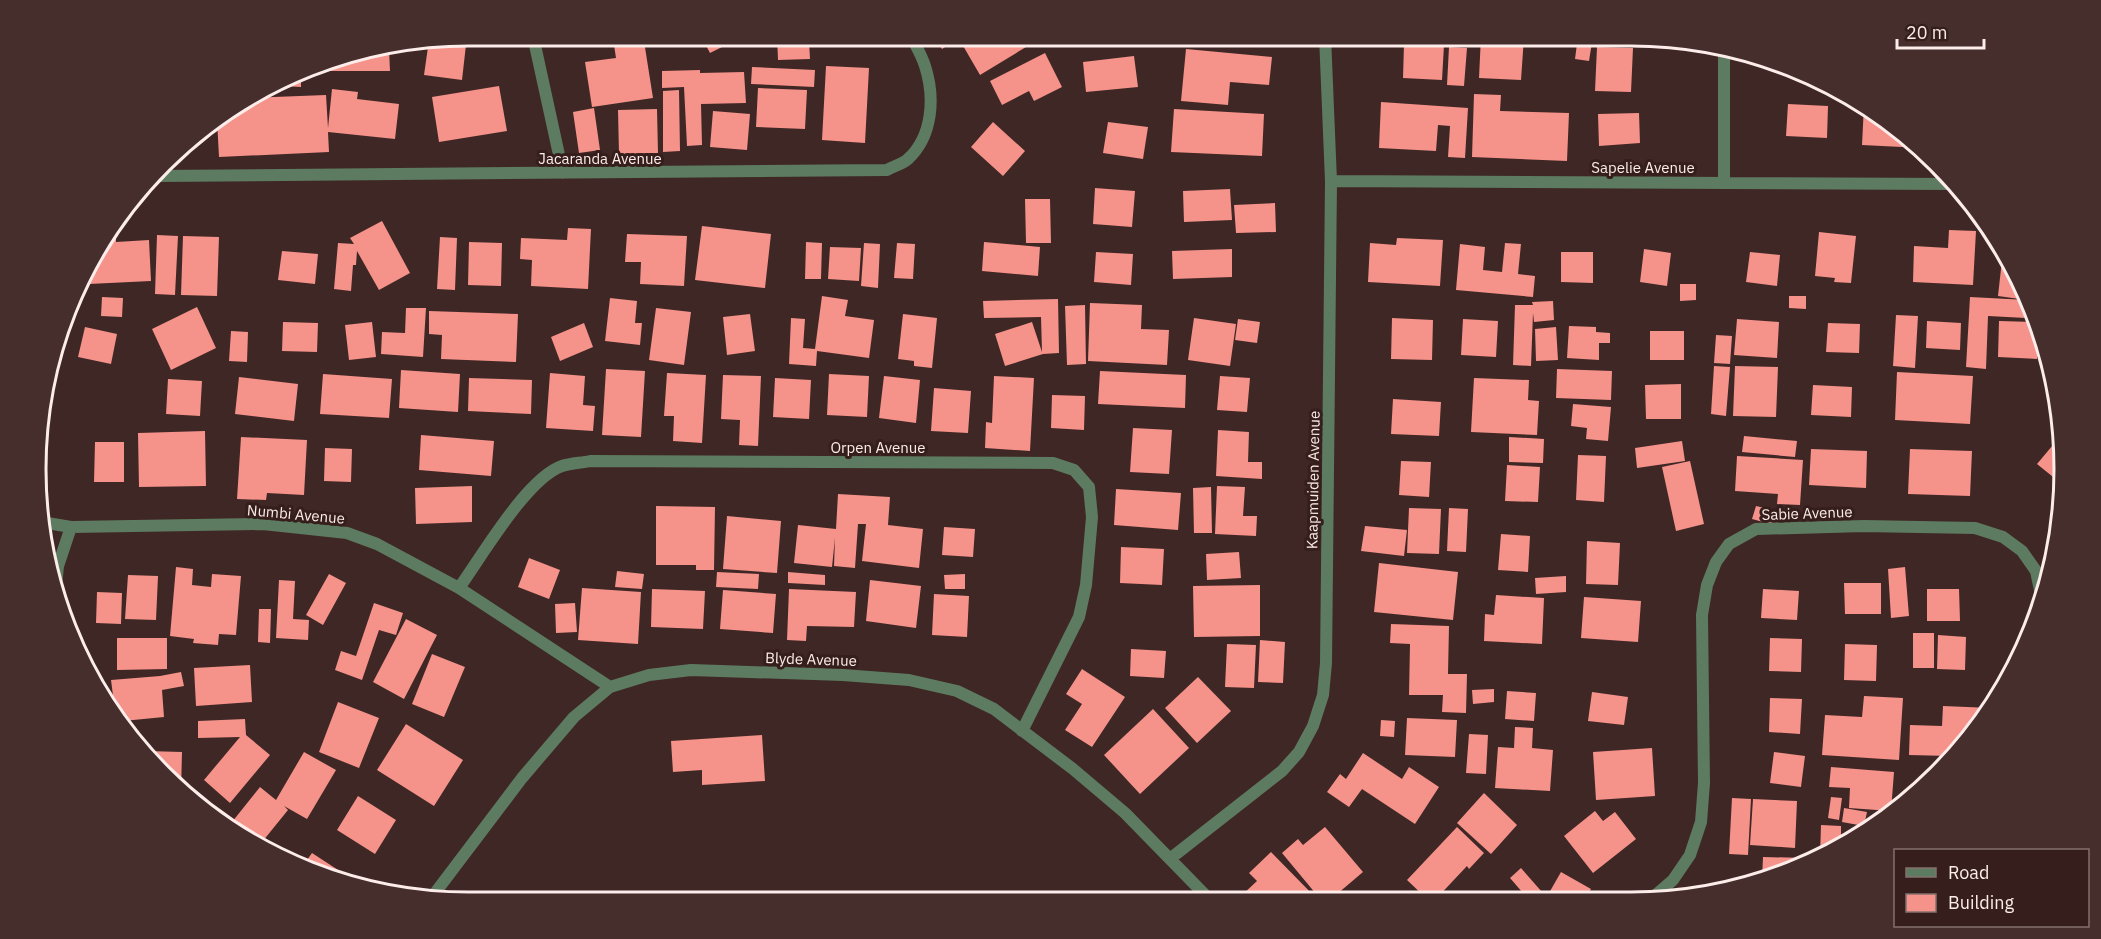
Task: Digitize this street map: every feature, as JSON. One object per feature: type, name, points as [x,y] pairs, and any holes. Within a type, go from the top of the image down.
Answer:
[{"type":"street","points":[[535,46],[563,173]]},
{"type":"street","name":"Jacaranda Avenue","points":[[165,176],[887,170],[906,160],[920,144],[929,122],[931,95],[925,65],[916,46]]},
{"type":"street","name":"Kaapmuiden Avenue","points":[[1171,858],[1282,771],[1299,752],[1313,726],[1323,695],[1326,663],[1331,181],[1325,46]]},
{"type":"street","points":[[1724,57],[1724,183]]},
{"type":"street","name":"Sapelie Avenue","points":[[1331,181],[1944,184]]},
{"type":"street","name":"Orpen Avenue","points":[[459,588],[523,497],[541,478],[561,466],[590,461],[1053,463],[1074,470],[1089,487],[1092,517],[1086,585],[1079,617],[1023,731]]},
{"type":"street","name":"Numbi Avenue","points":[[50,523],[71,527],[263,524],[312,527],[347,533],[377,544],[459,588],[610,687]]},
{"type":"street","name":"Sabie Avenue","points":[[1659,892],[1673,880],[1690,855],[1701,822],[1704,783],[1702,615],[1707,585],[1716,562],[1729,544],[1756,529],[1864,526],[1975,528],[2003,537],[2022,551],[2036,571],[2039,584]]},
{"type":"street","points":[[58,566],[71,527]]},
{"type":"street","name":"Blyde Avenue","points":[[436,891],[522,778],[574,717],[610,687],[650,675],[691,670],[843,675],[909,680],[957,691],[994,709],[1090,784],[1125,813],[1203,892]]},
{"type":"building","points":[[466,46],[462,80],[424,75],[428,49]]},
{"type":"building","points":[[614,46],[645,46],[653,98],[592,107],[585,62],[616,58]]},
{"type":"building","points":[[706,46],[724,46],[710,53]]},
{"type":"building","points":[[777,46],[809,46],[810,59],[778,60]]},
{"type":"building","points":[[963,46],[1028,46],[980,75]]},
{"type":"building","points":[[1404,46],[1444,46],[1442,80],[1403,78]]},
{"type":"building","points":[[1481,46],[1523,46],[1521,80],[1479,78]]},
{"type":"building","points":[[1577,46],[1591,46],[1589,61],[1575,59]]},
{"type":"building","points":[[1449,47],[1467,48],[1464,86],[1447,85]]},
{"type":"building","points":[[1597,47],[1633,48],[1631,92],[1595,91]]},
{"type":"building","points":[[1186,49],[1272,57],[1269,85],[1230,82],[1228,105],[1181,101]]},
{"type":"building","points":[[1045,53],[1062,87],[1034,101],[1029,91],[1002,105],[990,81]]},
{"type":"building","points":[[389,55],[390,71],[329,71]]},
{"type":"building","points":[[1134,56],[1138,87],[1086,92],[1083,62]]},
{"type":"building","points":[[826,66],[869,68],[865,143],[822,140]]},
{"type":"building","points":[[752,67],[815,70],[814,87],[751,84]]},
{"type":"building","points":[[700,70],[700,73],[744,72],[746,103],[701,104],[702,145],[687,146],[684,87],[662,88],[662,71]]},
{"type":"building","points":[[301,82],[301,87],[290,86]]},
{"type":"building","points":[[499,86],[507,131],[439,142],[432,97]]},
{"type":"building","points":[[758,88],[807,90],[805,129],[756,127]]},
{"type":"building","points":[[332,89],[358,92],[357,99],[399,104],[395,139],[328,132],[329,152],[219,157],[218,130],[269,97],[326,95],[328,128]]},
{"type":"building","points":[[679,90],[680,151],[663,152],[663,91]]},
{"type":"building","points":[[1474,94],[1501,95],[1500,111],[1569,113],[1567,161],[1472,157]]},
{"type":"building","points":[[1381,102],[1468,108],[1465,158],[1448,157],[1450,126],[1438,125],[1436,151],[1379,148]]},
{"type":"building","points":[[1788,104],[1828,106],[1827,138],[1786,136]]},
{"type":"building","points":[[594,108],[600,150],[579,153],[573,112]]},
{"type":"building","points":[[657,109],[658,153],[619,154],[618,110]]},
{"type":"building","points":[[1174,109],[1264,114],[1262,156],[1171,152]]},
{"type":"building","points":[[713,111],[750,114],[747,150],[710,147]]},
{"type":"building","points":[[1639,113],[1640,143],[1599,146],[1598,114]]},
{"type":"building","points":[[1863,116],[1905,147],[1862,145]]},
{"type":"building","points":[[993,122],[1025,151],[1003,176],[971,147]]},
{"type":"building","points":[[1108,122],[1148,127],[1143,159],[1103,153]]},
{"type":"building","points":[[1095,188],[1135,191],[1132,227],[1093,224]]},
{"type":"building","points":[[1230,189],[1232,220],[1184,222],[1183,191]]},
{"type":"building","points":[[1025,199],[1050,199],[1051,243],[1026,243]]},
{"type":"building","points":[[1275,203],[1276,232],[1236,233],[1234,205]]},
{"type":"building","points":[[382,221],[410,273],[379,290],[357,251],[356,265],[353,265],[351,291],[334,289],[338,243],[354,244],[350,238]]},
{"type":"building","points":[[702,226],[771,234],[765,288],[695,280]]},
{"type":"building","points":[[568,228],[591,229],[588,289],[531,286],[532,260],[520,259],[521,238],[567,240]]},
{"type":"building","points":[[1949,230],[1976,231],[1973,285],[1913,282],[1914,246],[1948,248]]},
{"type":"building","points":[[1819,232],[1856,236],[1851,283],[1834,282],[1835,278],[1815,276]]},
{"type":"building","points":[[627,234],[687,236],[684,286],[640,284],[641,262],[625,262]]},
{"type":"building","points":[[157,235],[178,236],[175,295],[155,294]]},
{"type":"building","points":[[183,236],[219,237],[217,296],[181,295]]},
{"type":"building","points":[[116,237],[116,242],[149,240],[151,281],[89,284]]},
{"type":"building","points":[[440,237],[457,238],[455,290],[437,289]]},
{"type":"building","points":[[1397,238],[1443,240],[1440,286],[1368,282],[1370,243],[1396,245]]},
{"type":"building","points":[[469,242],[502,243],[501,286],[468,285]]},
{"type":"building","points":[[806,242],[822,243],[821,279],[805,279]]},
{"type":"building","points":[[984,242],[1040,247],[1038,276],[982,271]]},
{"type":"building","points":[[864,243],[880,244],[878,288],[861,286]]},
{"type":"building","points":[[897,243],[915,244],[913,279],[894,278]]},
{"type":"building","points":[[1505,243],[1521,244],[1518,274],[1535,276],[1533,297],[1456,290],[1460,244],[1485,247],[1483,270],[1502,272]]},
{"type":"building","points":[[830,247],[861,248],[859,281],[828,279]]},
{"type":"building","points":[[1232,249],[1232,277],[1173,279],[1172,251]]},
{"type":"building","points":[[1644,249],[1671,253],[1667,286],[1640,282]]},
{"type":"building","points":[[282,251],[318,254],[315,284],[278,280]]},
{"type":"building","points":[[1096,252],[1133,254],[1131,285],[1094,282]]},
{"type":"building","points":[[1561,252],[1593,252],[1593,283],[1561,282]]},
{"type":"building","points":[[1750,252],[1780,255],[1777,286],[1746,282]]},
{"type":"building","points":[[2002,264],[2018,299],[1998,296]]},
{"type":"building","points":[[1680,284],[1696,284],[1696,300],[1680,301]]},
{"type":"building","points":[[822,296],[848,300],[845,316],[874,320],[869,358],[817,351],[816,366],[789,364],[791,318],[805,319],[803,348],[815,349]]},
{"type":"building","points":[[1789,296],[1806,296],[1806,309],[1789,308]]},
{"type":"building","points":[[102,297],[123,298],[122,317],[101,316]]},
{"type":"building","points":[[1970,297],[2018,300],[2026,318],[1988,316],[1986,369],[1966,367]]},
{"type":"building","points":[[610,298],[637,301],[635,323],[642,323],[640,345],[605,341]]},
{"type":"building","points":[[1058,299],[1059,353],[1043,354],[1005,366],[995,334],[1032,322],[1042,352],[1041,317],[984,318],[983,301]]},
{"type":"building","points":[[1553,301],[1554,320],[1534,322],[1533,313],[1531,366],[1513,365],[1515,305],[1533,305],[1532,302]]},
{"type":"building","points":[[1090,303],[1142,305],[1141,329],[1169,330],[1167,365],[1088,361]]},
{"type":"building","points":[[1085,305],[1086,364],[1067,365],[1065,306]]},
{"type":"building","points":[[197,307],[216,348],[171,370],[152,329]]},
{"type":"building","points":[[406,308],[426,308],[423,357],[381,354],[382,332],[405,333]]},
{"type":"building","points":[[656,308],[691,312],[684,365],[649,360]]},
{"type":"building","points":[[429,311],[518,314],[516,362],[441,359],[442,335],[429,334]]},
{"type":"building","points":[[750,314],[755,351],[727,355],[723,317]]},
{"type":"building","points":[[903,314],[937,318],[932,368],[914,366],[914,361],[898,359]]},
{"type":"building","points":[[1896,315],[1918,316],[1915,368],[1893,366]]},
{"type":"building","points":[[1194,318],[1236,324],[1230,366],[1188,360]]},
{"type":"building","points":[[1392,318],[1433,320],[1432,360],[1391,359]]},
{"type":"building","points":[[1238,319],[1260,322],[1257,343],[1235,340]]},
{"type":"building","points":[[1463,319],[1498,321],[1496,357],[1461,355]]},
{"type":"building","points":[[1737,319],[1779,322],[1777,358],[1734,355]]},
{"type":"building","points":[[1927,321],[1961,323],[1960,350],[1926,348]]},
{"type":"building","points":[[1999,321],[2027,322],[2037,352],[2037,359],[1998,357]]},
{"type":"building","points":[[283,322],[318,323],[317,352],[282,351]]},
{"type":"building","points":[[372,322],[376,357],[349,360],[345,325]]},
{"type":"building","points":[[584,323],[593,347],[560,361],[551,337]]},
{"type":"building","points":[[1828,323],[1860,324],[1859,353],[1826,352]]},
{"type":"building","points":[[1569,326],[1596,327],[1596,332],[1610,333],[1610,343],[1599,343],[1599,360],[1567,358]]},
{"type":"building","points":[[85,327],[117,334],[111,364],[78,357]]},
{"type":"building","points":[[1556,327],[1558,360],[1536,361],[1535,329]]},
{"type":"building","points":[[231,331],[248,332],[247,362],[229,361]]},
{"type":"building","points":[[1650,331],[1684,331],[1684,360],[1650,360]]},
{"type":"building","points":[[1716,335],[1732,336],[1730,364],[1714,363]]},
{"type":"building","points":[[1714,366],[1730,367],[1726,416],[1711,414]]},
{"type":"building","points":[[1735,366],[1778,367],[1776,417],[1733,416]]},
{"type":"building","points":[[606,369],[645,371],[641,437],[602,435]]},
{"type":"building","points":[[1557,369],[1612,371],[1611,400],[1556,398]]},
{"type":"building","points":[[401,370],[460,374],[458,412],[399,408]]},
{"type":"building","points":[[1100,371],[1186,375],[1185,408],[1098,404]]},
{"type":"building","points":[[1897,372],[1973,376],[1970,424],[1895,420]]},
{"type":"building","points":[[550,373],[585,376],[583,405],[595,406],[593,431],[546,428]]},
{"type":"building","points":[[667,373],[706,375],[702,443],[673,441],[674,416],[664,416]]},
{"type":"building","points":[[323,374],[392,379],[389,418],[320,414]]},
{"type":"building","points":[[829,374],[869,376],[867,417],[827,415]]},
{"type":"building","points":[[723,375],[761,376],[758,446],[739,445],[740,420],[721,419]]},
{"type":"building","points":[[884,376],[920,380],[916,423],[879,418]]},
{"type":"building","points":[[994,376],[1034,378],[1030,451],[985,448],[986,422],[992,423]]},
{"type":"building","points":[[1220,376],[1250,378],[1247,412],[1217,410]]},
{"type":"building","points":[[239,377],[298,384],[294,421],[235,414]]},
{"type":"building","points":[[469,378],[532,380],[531,414],[468,411]]},
{"type":"building","points":[[775,378],[811,380],[809,419],[773,417]]},
{"type":"building","points":[[1474,378],[1529,380],[1528,400],[1539,401],[1537,435],[1471,432]]},
{"type":"building","points":[[168,379],[202,381],[200,416],[166,414]]},
{"type":"building","points":[[1681,384],[1681,419],[1646,419],[1645,385]]},
{"type":"building","points":[[1813,385],[1852,387],[1851,417],[1811,415]]},
{"type":"building","points":[[934,388],[971,391],[968,433],[931,431]]},
{"type":"building","points":[[1052,395],[1085,396],[1084,430],[1051,428]]},
{"type":"building","points":[[1393,399],[1441,402],[1439,436],[1391,434]]},
{"type":"building","points":[[1573,404],[1611,407],[1608,441],[1586,439],[1587,428],[1571,426]]},
{"type":"building","points":[[1133,428],[1172,430],[1169,474],[1130,472]]},
{"type":"building","points":[[1218,430],[1249,432],[1248,462],[1262,462],[1262,479],[1216,476]]},
{"type":"building","points":[[205,431],[206,486],[139,487],[138,433]]},
{"type":"building","points":[[421,435],[494,441],[491,476],[419,470]]},
{"type":"building","points":[[1744,436],[1797,441],[1795,457],[1742,452]]},
{"type":"building","points":[[241,437],[307,440],[304,495],[267,493],[266,500],[237,499]]},
{"type":"building","points":[[1509,437],[1544,439],[1543,463],[1509,462]]},
{"type":"building","points":[[1682,441],[1685,461],[1637,468],[1635,448]]},
{"type":"building","points":[[95,442],[124,442],[124,482],[94,482]]},
{"type":"building","points":[[2054,444],[2054,478],[2037,464]]},
{"type":"building","points":[[325,448],[352,449],[351,482],[324,481]]},
{"type":"building","points":[[1811,449],[1867,451],[1866,488],[1809,485]]},
{"type":"building","points":[[1910,449],[1972,451],[1970,496],[1908,494]]},
{"type":"building","points":[[1578,455],[1606,456],[1604,502],[1576,500]]},
{"type":"building","points":[[1737,456],[1803,460],[1800,505],[1777,504],[1778,494],[1735,491]]},
{"type":"building","points":[[1401,461],[1431,462],[1429,497],[1399,495]]},
{"type":"building","points":[[1690,461],[1704,524],[1676,531],[1662,467]]},
{"type":"building","points":[[1507,465],[1540,467],[1538,502],[1505,501]]},
{"type":"building","points":[[472,486],[472,522],[416,524],[415,488]]},
{"type":"building","points":[[1217,486],[1245,487],[1243,516],[1257,516],[1256,536],[1215,534]]},
{"type":"building","points":[[1211,487],[1212,533],[1194,533],[1193,488]]},
{"type":"building","points":[[1116,489],[1181,493],[1178,530],[1114,525]]},
{"type":"building","points":[[838,494],[890,497],[888,525],[923,529],[919,568],[862,561],[866,524],[858,524],[855,568],[834,566],[835,538],[832,567],[794,563],[798,525],[836,529]]},
{"type":"building","points":[[656,506],[715,507],[714,570],[696,570],[696,565],[656,565]]},
{"type":"building","points":[[1756,506],[1781,512],[1778,526],[1752,519]]},
{"type":"building","points":[[1409,508],[1441,509],[1439,554],[1407,553]]},
{"type":"building","points":[[1449,508],[1468,509],[1466,552],[1447,551]]},
{"type":"building","points":[[727,516],[781,521],[777,573],[723,569]]},
{"type":"building","points":[[1365,526],[1407,530],[1404,556],[1361,551]]},
{"type":"building","points":[[944,527],[975,529],[973,557],[942,555]]},
{"type":"building","points":[[1501,534],[1530,536],[1528,572],[1498,570]]},
{"type":"building","points":[[1587,541],[1620,543],[1618,585],[1586,584]]},
{"type":"building","points":[[1121,547],[1164,549],[1162,585],[1120,583]]},
{"type":"building","points":[[1239,552],[1241,578],[1207,580],[1206,554]]},
{"type":"building","points":[[529,558],[560,570],[549,599],[518,587]]},
{"type":"building","points":[[1379,563],[1458,572],[1453,620],[1374,612]]},
{"type":"building","points":[[176,567],[193,569],[192,585],[211,587],[212,574],[241,576],[236,635],[219,634],[218,645],[193,643],[194,639],[170,636]]},
{"type":"building","points":[[1905,567],[1909,616],[1891,618],[1888,569]]},
{"type":"building","points":[[617,571],[644,574],[642,589],[615,587]]},
{"type":"building","points":[[717,572],[759,574],[758,589],[716,587]]},
{"type":"building","points":[[788,572],[825,575],[825,585],[788,583]]},
{"type":"building","points":[[329,574],[346,583],[323,625],[306,615]]},
{"type":"building","points":[[965,574],[965,589],[945,589],[944,575]]},
{"type":"building","points":[[128,575],[158,576],[156,620],[125,619]]},
{"type":"building","points":[[1566,576],[1566,592],[1536,594],[1535,578]]},
{"type":"building","points":[[279,580],[295,581],[293,619],[309,620],[308,640],[276,638]]},
{"type":"building","points":[[870,580],[921,586],[916,628],[866,621]]},
{"type":"building","points":[[1844,583],[1881,583],[1881,614],[1845,614]]},
{"type":"building","points":[[1260,585],[1260,636],[1194,637],[1193,586]]},
{"type":"building","points":[[582,588],[641,592],[638,644],[578,640]]},
{"type":"building","points":[[652,589],[705,591],[703,629],[651,627]]},
{"type":"building","points":[[789,589],[856,592],[854,627],[807,626],[806,641],[787,640]]},
{"type":"building","points":[[1763,589],[1799,591],[1797,620],[1761,618]]},
{"type":"building","points":[[1927,589],[1959,589],[1960,621],[1927,621]]},
{"type":"building","points":[[723,590],[776,594],[773,633],[720,629]]},
{"type":"building","points":[[97,592],[122,593],[121,624],[96,623]]},
{"type":"building","points":[[934,594],[969,596],[967,637],[932,635]]},
{"type":"building","points":[[1496,595],[1544,598],[1542,644],[1484,641],[1485,614],[1494,615]]},
{"type":"building","points":[[1584,597],[1641,601],[1638,642],[1581,638]]},
{"type":"building","points":[[374,603],[403,613],[396,635],[379,630],[362,680],[335,670],[341,651],[356,656]]},
{"type":"building","points":[[575,603],[577,632],[556,633],[555,604]]},
{"type":"building","points":[[259,609],[271,609],[270,643],[258,642]]},
{"type":"building","points":[[406,619],[437,635],[404,699],[373,682]]},
{"type":"building","points":[[1391,624],[1449,626],[1448,674],[1467,674],[1466,713],[1442,712],[1443,695],[1409,695],[1410,644],[1390,643]]},
{"type":"building","points":[[1913,633],[1934,633],[1934,668],[1913,668]]},
{"type":"building","points":[[1938,635],[1966,637],[1965,670],[1937,669]]},
{"type":"building","points":[[117,638],[167,638],[167,669],[117,670]]},
{"type":"building","points":[[1770,638],[1802,639],[1801,672],[1769,671]]},
{"type":"building","points":[[1260,640],[1285,642],[1283,683],[1258,682]]},
{"type":"building","points":[[1227,644],[1256,645],[1254,688],[1225,687]]},
{"type":"building","points":[[1845,644],[1877,645],[1876,681],[1844,680]]},
{"type":"building","points":[[1131,649],[1166,651],[1164,678],[1130,676]]},
{"type":"building","points":[[432,654],[465,667],[444,717],[412,704]]},
{"type":"building","points":[[250,665],[252,702],[196,706],[194,668]]},
{"type":"building","points":[[1082,669],[1125,697],[1092,747],[1065,730],[1082,704],[1066,694]]},
{"type":"building","points":[[181,672],[184,686],[162,690],[164,717],[129,720],[113,697],[111,680]]},
{"type":"building","points":[[1198,677],[1231,711],[1197,743],[1165,708]]},
{"type":"building","points":[[1494,689],[1494,702],[1473,704],[1472,690]]},
{"type":"building","points":[[1507,691],[1536,693],[1534,721],[1505,719]]},
{"type":"building","points":[[1592,692],[1628,697],[1624,725],[1588,721]]},
{"type":"building","points":[[1864,696],[1903,698],[1899,760],[1822,755],[1825,715],[1862,717]]},
{"type":"building","points":[[1770,698],[1802,699],[1800,734],[1769,732]]},
{"type":"building","points":[[338,702],[379,718],[359,768],[319,752]]},
{"type":"building","points":[[1943,706],[1981,708],[1943,756],[1909,755],[1910,725],[1942,726]]},
{"type":"building","points":[[1153,709],[1189,748],[1140,794],[1104,755]]},
{"type":"building","points":[[1407,718],[1457,720],[1455,757],[1405,755]]},
{"type":"building","points":[[245,719],[246,735],[270,755],[230,803],[204,780],[240,737],[198,738],[198,721]]},
{"type":"building","points":[[1381,720],[1395,721],[1394,737],[1380,736]]},
{"type":"building","points":[[406,724],[463,760],[434,806],[377,770]]},
{"type":"building","points":[[1515,727],[1533,728],[1532,748],[1553,750],[1550,791],[1495,788],[1498,747],[1514,748]]},
{"type":"building","points":[[1469,734],[1488,735],[1486,774],[1466,773]]},
{"type":"building","points":[[762,735],[765,781],[702,785],[702,770],[673,772],[671,741]]},
{"type":"building","points":[[1652,748],[1655,796],[1596,800],[1593,752]]},
{"type":"building","points":[[154,751],[182,752],[181,779]]},
{"type":"building","points":[[304,752],[336,770],[307,819],[284,806],[288,810],[264,839],[233,820],[260,787],[276,800]]},
{"type":"building","points":[[1774,752],[1805,756],[1801,787],[1770,783]]},
{"type":"building","points":[[1363,753],[1402,779],[1409,767],[1439,787],[1415,824],[1362,789],[1349,807],[1327,792],[1340,774],[1346,779]]},
{"type":"building","points":[[1831,767],[1894,772],[1892,803],[1882,810],[1849,808],[1850,788],[1829,787]]},
{"type":"building","points":[[1484,793],[1517,825],[1491,854],[1457,823]]},
{"type":"building","points":[[358,796],[396,820],[375,854],[337,830]]},
{"type":"building","points":[[1831,797],[1842,798],[1839,820],[1828,818]]},
{"type":"building","points":[[1732,798],[1751,799],[1748,855],[1729,854]]},
{"type":"building","points":[[1753,799],[1797,801],[1795,848],[1750,845]]},
{"type":"building","points":[[1844,808],[1867,812],[1865,822],[1860,825],[1842,822]]},
{"type":"building","points":[[1595,811],[1603,821],[1615,812],[1636,839],[1593,873],[1564,836]]},
{"type":"building","points":[[1821,825],[1841,826],[1841,837],[1820,848]]},
{"type":"building","points":[[1325,827],[1363,872],[1339,892],[1314,892],[1282,853],[1298,839],[1303,845]]},
{"type":"building","points":[[1457,827],[1484,853],[1469,869],[1467,866],[1443,892],[1420,892],[1407,880]]},
{"type":"building","points":[[1271,852],[1310,892],[1245,892],[1257,881],[1249,873]]},
{"type":"building","points":[[312,853],[342,872],[334,870],[307,860]]},
{"type":"building","points":[[1763,857],[1798,858],[1767,870],[1762,871]]},
{"type":"building","points":[[1521,868],[1542,892],[1522,892],[1510,878]]},
{"type":"building","points":[[1561,872],[1591,889],[1589,892],[1550,892]]}]
